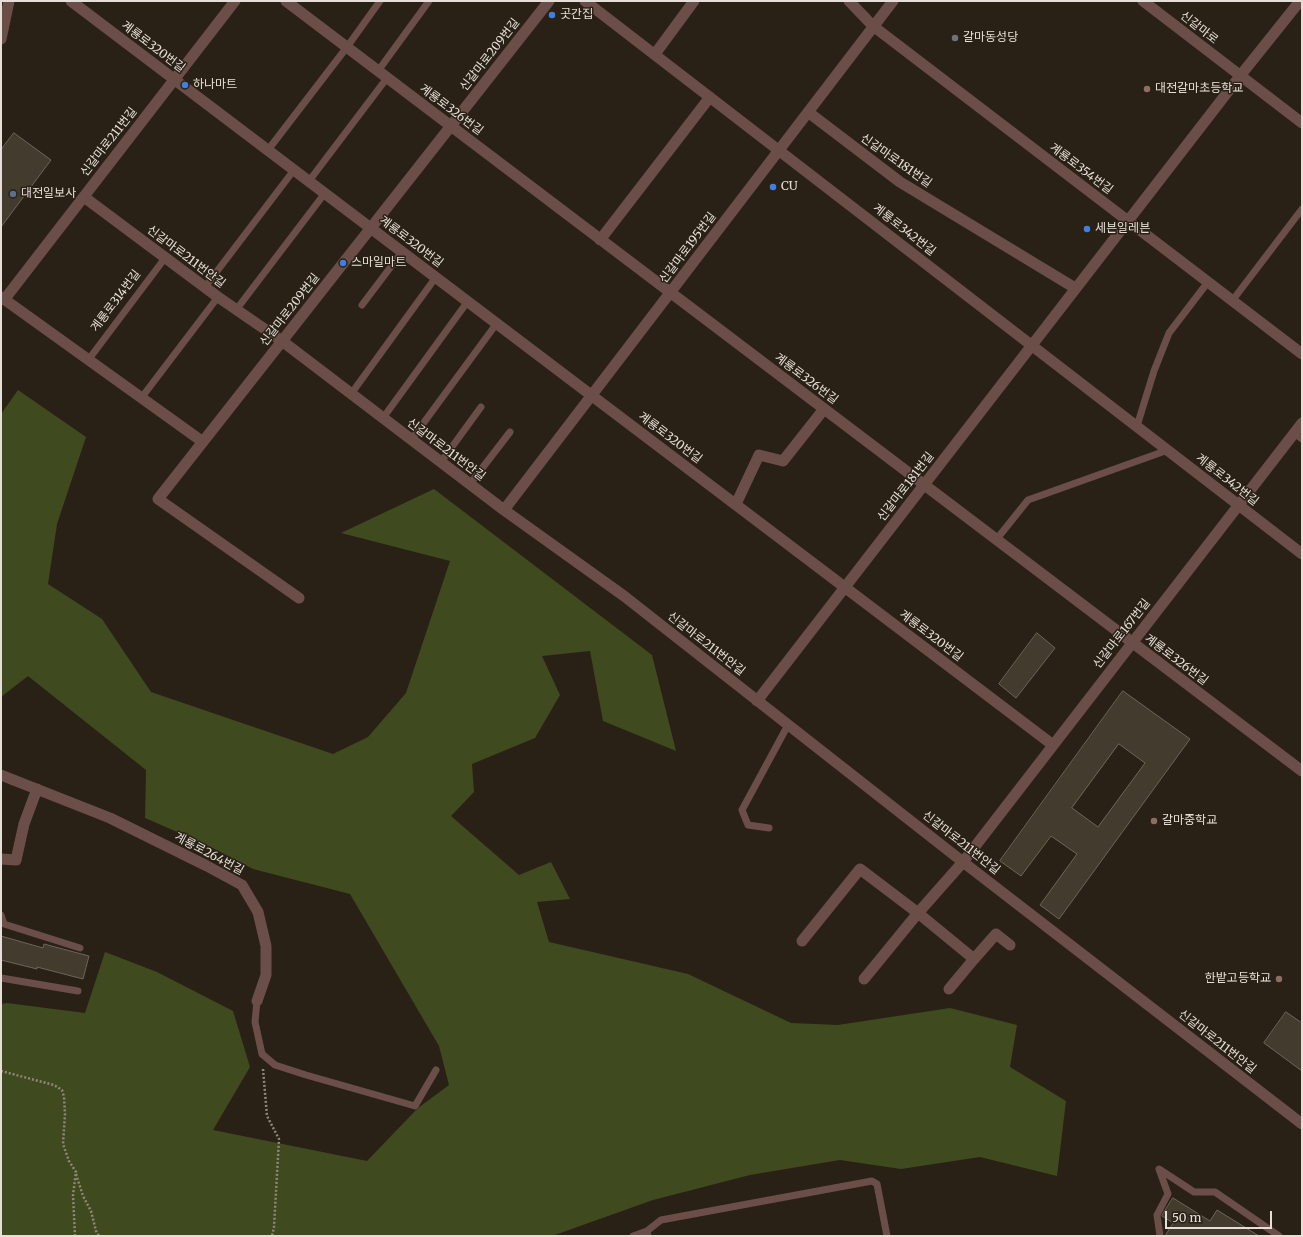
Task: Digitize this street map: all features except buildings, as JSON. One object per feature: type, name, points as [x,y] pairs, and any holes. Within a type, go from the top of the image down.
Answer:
[{"type":"street","points":[[1,39],[8,1]]},
{"type":"street","name":"계룡로320번길","points":[[71,1],[1053,745]]},
{"type":"street","name":"신갈마로211번길","points":[[3,299],[84,197],[235,1]]},
{"type":"street","name":"계룡로326번길","points":[[286,1],[1302,772]]},
{"type":"street","name":"신갈마로209번길","points":[[298,598],[158,499],[549,1]]},
{"type":"street","name":"계룡로342번길","points":[[586,1],[1302,554]]},
{"type":"street","points":[[655,54],[694,1]]},
{"type":"street","name":"계룡로354번길","points":[[849,1],[873,26],[1302,354]]},
{"type":"street","name":"신갈마로195번길","points":[[504,510],[893,1]]},
{"type":"street","name":"신갈마로","points":[[1143,1],[1302,123]]},
{"type":"street","points":[[1240,76],[1300,1]]},
{"type":"street","name":"신갈마로181번길","points":[[757,701],[1240,76]]},
{"type":"street","points":[[600,240],[710,97]]},
{"type":"street","name":"신갈마로181번길","points":[[808,112],[900,182],[1075,288]]},
{"type":"street","name":"신갈마로211번안길","points":[[84,197],[204,287],[282,341],[504,510],[624,596],[963,862],[1302,1124]]},
{"type":"street","points":[[3,299],[89,359],[203,442]]},
{"type":"street","points":[[736,504],[759,455],[783,460],[824,409]]},
{"type":"street","name":"신갈마로167번길","points":[[864,979],[918,913],[963,862],[1238,505],[1298,436],[1302,423]]},
{"type":"street","name":"계룡로264번길","points":[[1,775],[110,818],[242,885],[258,912],[266,946],[266,975],[257,1001]]},
{"type":"street","points":[[1,859],[16,860],[24,824],[36,789]]},
{"type":"street","points":[[802,941],[860,869],[918,913],[974,959]]},
{"type":"street","points":[[949,989],[996,934],[1010,945]]},
{"type":"lane","points":[[268,150],[347,47],[380,1]]},
{"type":"lane","points":[[309,181],[383,75],[429,1]]},
{"type":"lane","points":[[204,287],[294,170]]},
{"type":"lane","points":[[236,310],[325,193]]},
{"type":"lane","points":[[1232,301],[1302,209]]},
{"type":"lane","points":[[362,305],[402,252]]},
{"type":"lane","name":"계룡로314번길","points":[[89,359],[165,258]]},
{"type":"lane","points":[[351,394],[436,277]]},
{"type":"lane","points":[[1136,426],[1154,371],[1169,333],[1208,282]]},
{"type":"lane","points":[[142,397],[218,297]]},
{"type":"lane","points":[[383,418],[468,301]]},
{"type":"lane","points":[[411,440],[497,323]]},
{"type":"lane","points":[[441,462],[481,407]]},
{"type":"lane","points":[[470,484],[510,432]]},
{"type":"lane","points":[[996,540],[1028,500],[1168,450]]},
{"type":"lane","points":[[769,828],[748,825],[742,810],[788,725]]},
{"type":"lane","points":[[1,916],[4,924],[80,948]]},
{"type":"lane","points":[[1,978],[78,991]]},
{"type":"lane","name":"계룡로264번길","points":[[257,1001],[255,1022],[262,1054]]},
{"type":"lane","points":[[262,1054],[275,1065],[415,1106],[436,1070]]},
{"type":"lane","points":[[1160,1236],[1157,1216],[1168,1194],[1159,1169],[1194,1192],[1215,1192],[1279,1236]]},
{"type":"lane","points":[[633,1236],[647,1234],[661,1220],[872,1180],[877,1184],[887,1236]]},
{"type":"path","points":[[262,1054],[267,1116],[279,1139],[274,1227],[272,1236]]},
{"type":"path","points":[[1,1071],[54,1085],[62,1090],[65,1114],[63,1144],[69,1162],[76,1172],[83,1196],[91,1211],[98,1236]]},
{"type":"path","points":[[75,1236],[73,1195],[76,1172]]},
{"type":"green space","points":[[18,390],[86,437],[57,524],[48,584],[102,619],[151,692],[333,754],[368,737],[406,693],[450,561],[341,533],[434,489],[652,655],[676,751],[603,721],[590,651],[542,656],[560,695],[535,738],[472,764],[474,792],[451,816],[519,875],[551,862],[570,899],[537,902],[549,942],[688,974],[791,1023],[838,1025],[950,1008],[1017,1025],[1010,1067],[1066,1101],[1057,1176],[980,1157],[901,1169],[840,1160],[750,1175],[653,1200],[552,1236],[1,1236],[1,1004],[7,1003],[85,1013],[105,952],[157,972],[233,1011],[250,1067],[213,1130],[367,1161],[418,1108],[449,1085],[439,1046],[350,894],[253,869],[205,844],[145,818],[146,770],[28,676],[1,697],[1,414]]},
{"type":"place","name":"곳간집","points":[[552,15]]},
{"type":"place","name":"갈마동성당","points":[[955,38]]},
{"type":"place","name":"하나마트","points":[[185,85]]},
{"type":"place","name":"대전갈마초등학교","points":[[1147,89]]},
{"type":"place","name":"CU","points":[[773,187]]},
{"type":"place","name":"대전일보사","points":[[13,194]]},
{"type":"place","name":"세븐일레븐","points":[[1087,229]]},
{"type":"place","name":"스마일마트","points":[[343,263]]},
{"type":"place","name":"갈마중학교","points":[[1154,821]]},
{"type":"place","name":"한밭고등학교","points":[[1279,979]]}]
